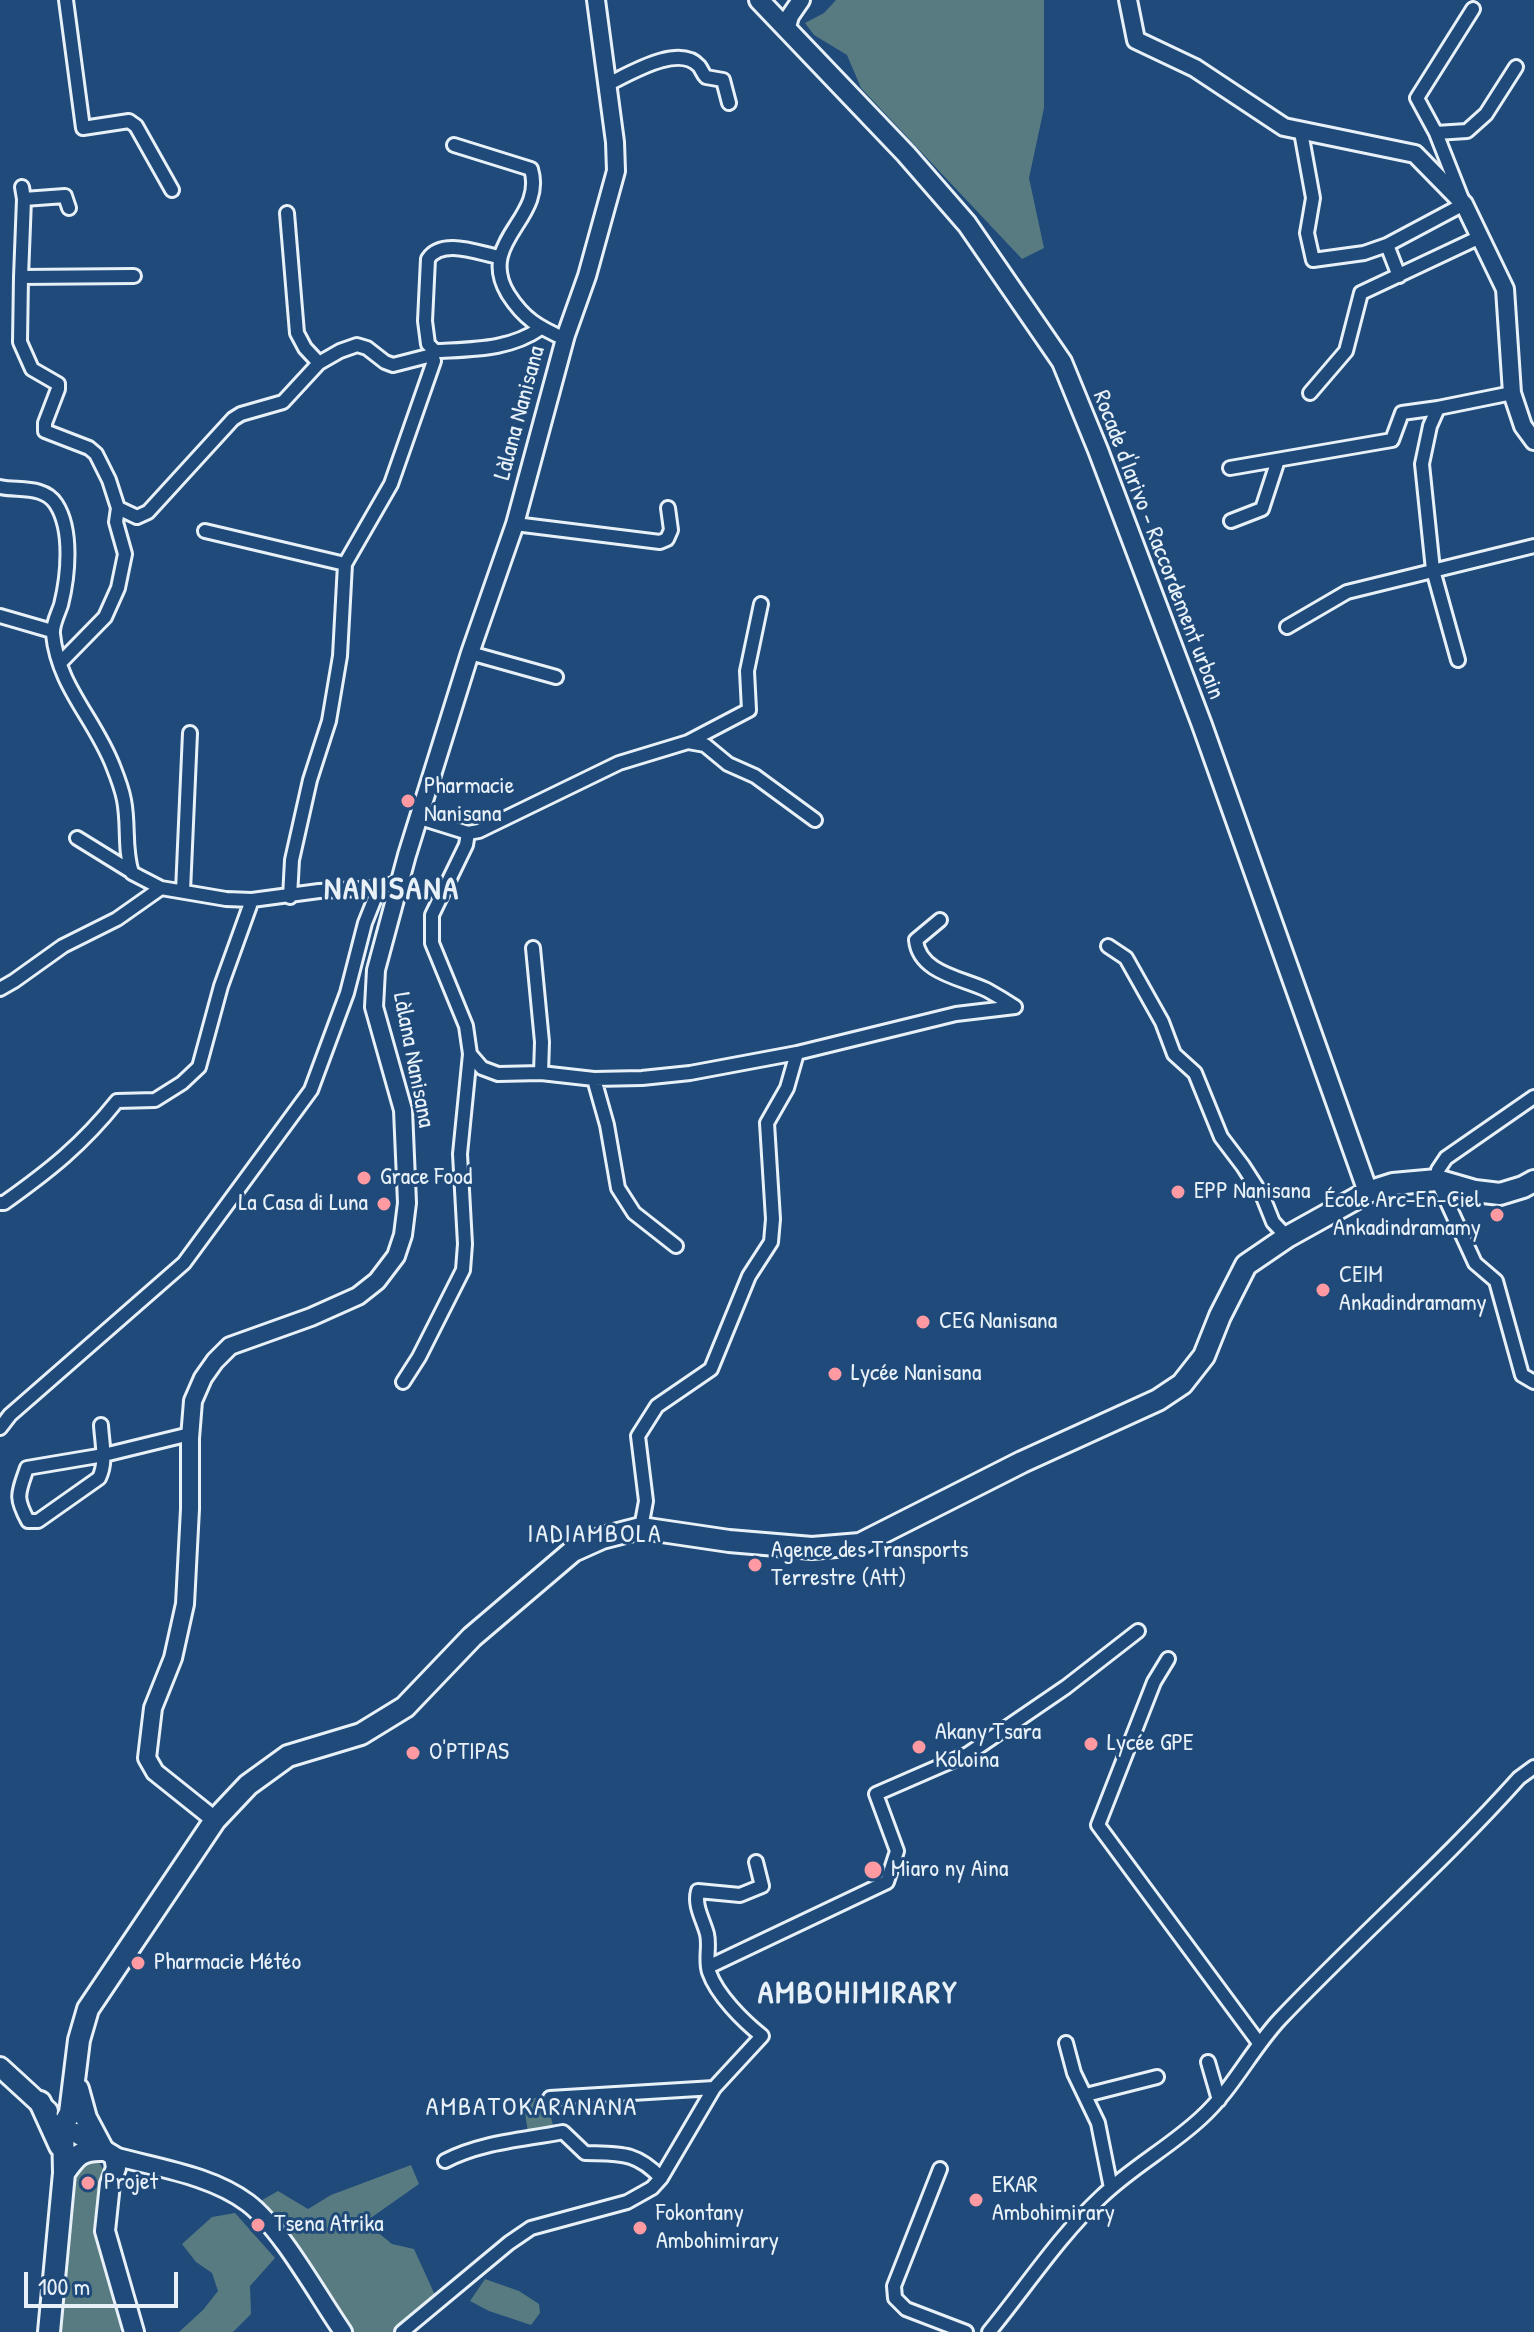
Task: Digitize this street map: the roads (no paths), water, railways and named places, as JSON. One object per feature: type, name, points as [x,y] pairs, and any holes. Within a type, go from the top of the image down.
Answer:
[{"type":"main road","name":"Rocade d'Iarivo - Raccordement urbain","points":[[759,0],[906,154],[967,224],[1062,362],[1202,725],[1368,1192]]},
{"type":"main road","points":[[49,2332],[79,2040],[88,2009],[215,1820],[248,1785],[288,1756],[361,1734],[405,1707],[472,1637],[573,1551],[602,1538],[641,1528],[798,1547],[860,1544],[1022,1462],[1158,1400],[1182,1384],[1204,1356],[1246,1265],[1287,1237],[1368,1192],[1393,1184],[1437,1180],[1475,1191],[1500,1194],[1534,1181]]},
{"type":"main road","points":[[0,2067],[40,2102],[109,2153]]},
{"type":"main road","points":[[40,2102],[59,2104],[66,2100],[72,2093],[75,2077]]},
{"type":"main road","points":[[75,2077],[86,2118],[116,2168],[110,2184],[105,2231],[134,2332]]},
{"type":"main road","points":[[40,2102],[60,2146],[64,2173]]},
{"type":"main road","points":[[64,2173],[80,2152],[87,2149],[109,2153]]},
{"type":"street","points":[[66,0],[83,128],[129,121],[136,126],[172,190]]},
{"type":"street","name":"Làlana Nanisana","points":[[215,1820],[155,1772],[147,1758],[153,1708],[173,1658],[185,1604],[193,1401],[203,1378],[230,1346],[311,1317],[358,1296],[377,1281],[396,1256],[403,1235],[407,1203],[403,1110],[374,1007],[376,970],[399,882],[470,653],[515,524],[565,339],[587,276],[616,171],[596,0]]},
{"type":"street","points":[[759,0],[780,0]]},
{"type":"street","points":[[787,27],[790,16],[801,0]]},
{"type":"street","points":[[1128,0],[1136,40],[1195,68],[1284,127],[1415,154],[1464,204]]},
{"type":"street","points":[[1473,9],[1417,98],[1436,133],[1464,204],[1505,289],[1512,393],[1528,421],[1534,441]]},
{"type":"street","points":[[606,85],[656,62],[683,58],[700,67],[706,77],[723,80],[729,103]]},
{"type":"street","points":[[1436,133],[1467,131],[1486,114],[1516,67]]},
{"type":"street","points":[[1301,132],[1313,198],[1307,233],[1313,260],[1364,253],[1387,245],[1464,204]]},
{"type":"street","points":[[454,145],[522,165],[532,172],[525,212],[499,257],[499,279],[527,319],[565,339]]},
{"type":"street","points":[[60,663],[105,617],[118,588],[125,554],[116,522],[118,508],[109,480],[96,454],[89,448],[45,431],[58,389],[54,381],[32,369],[20,342],[23,193],[65,196],[69,208]]},
{"type":"street","points":[[287,213],[297,333],[305,348],[319,363]]},
{"type":"street","points":[[1310,393],[1346,351],[1361,293],[1480,237]]},
{"type":"street","points":[[1387,245],[1399,276]]},
{"type":"street","points":[[499,257],[451,248],[439,249],[431,254],[428,259],[425,321],[428,344],[435,351],[507,345],[525,339],[541,328]]},
{"type":"street","points":[[21,277],[134,276]]},
{"type":"street","points":[[118,508],[137,517],[148,512],[233,419],[283,402],[319,363],[340,351],[357,345],[367,348],[388,364],[432,355],[434,361],[391,484],[345,564],[340,656],[329,721],[310,780],[292,860],[290,897]]},
{"type":"street","points":[[1230,468],[1392,440],[1402,413],[1512,393]]},
{"type":"street","points":[[1438,408],[1430,426],[1422,464],[1433,570],[1458,660]]},
{"type":"street","points":[[1231,521],[1262,509],[1278,460]]},
{"type":"street","points":[[0,487],[30,489],[47,495],[57,504],[66,536],[68,572],[52,631],[60,672],[112,763],[125,801],[127,858],[132,873]]},
{"type":"street","points":[[515,524],[660,542],[667,539],[671,530],[668,508]]},
{"type":"street","points":[[205,531],[345,564]]},
{"type":"street","points":[[1287,627],[1347,592],[1534,546]]},
{"type":"street","points":[[420,818],[468,833],[493,826],[619,763],[688,742],[749,710],[747,671],[761,604]]},
{"type":"street","points":[[0,616],[52,631]]},
{"type":"street","points":[[470,653],[556,677]]},
{"type":"street","points":[[183,891],[190,733]]},
{"type":"street","points":[[688,742],[705,745],[728,764],[755,776],[815,820]]},
{"type":"street","points":[[403,1382],[463,1270],[465,1244],[460,1154],[470,1054],[466,1026],[432,943],[432,915],[466,845],[468,833]]},
{"type":"street","points":[[77,838],[161,888],[226,899],[290,897],[319,891],[379,888],[399,882]]},
{"type":"street","points":[[0,989],[63,946],[117,919],[161,888]]},
{"type":"street","points":[[0,1428],[10,1415],[184,1263],[311,1090],[347,993],[365,923],[379,888]]},
{"type":"street","points":[[0,1203],[59,1164],[117,1101],[155,1100],[182,1083],[199,1067],[221,986],[252,900]]},
{"type":"street","points":[[470,1054],[482,1068],[498,1074],[642,1078],[690,1073],[797,1053],[956,1014],[1015,1007],[986,989],[929,965],[917,950],[916,940],[940,920]]},
{"type":"street","points":[[1108,946],[1126,958],[1162,1022],[1174,1054],[1195,1073],[1221,1137],[1263,1197],[1273,1222],[1287,1237]]},
{"type":"street","points":[[533,948],[542,1042],[541,1073]]},
{"type":"street","points":[[641,1528],[646,1501],[638,1436],[657,1406],[711,1369],[749,1276],[771,1242],[773,1219],[767,1123],[787,1088],[797,1053]]},
{"type":"street","points":[[594,1079],[607,1125],[618,1188],[634,1213],[676,1246]]},
{"type":"street","points":[[1534,1097],[1446,1158],[1438,1170],[1437,1180],[1475,1263],[1496,1281],[1522,1375],[1534,1382]]},
{"type":"street","points":[[101,1425],[104,1455],[104,1469],[99,1478],[38,1521],[28,1521],[18,1502],[27,1468],[104,1455],[190,1434]]},
{"type":"street","points":[[708,1967],[887,1882],[897,1851],[876,1794],[968,1754],[1066,1687],[1138,1631]]},
{"type":"street","points":[[1168,1659],[1154,1682],[1098,1825],[1259,2043]]},
{"type":"street","points":[[989,2332],[1076,2223],[1111,2188],[1200,2120],[1219,2100],[1280,2019],[1390,1912],[1519,1778],[1534,1767]]},
{"type":"street","points":[[402,2332],[531,2228],[637,2198],[661,2178],[714,2088],[762,2036],[722,1994],[708,1967],[708,1936],[695,1901],[698,1891],[740,1895],[762,1886],[756,1862]]},
{"type":"street","points":[[1066,2043],[1074,2073],[1098,2123],[1111,2188]]},
{"type":"street","points":[[1208,2062],[1219,2100]]},
{"type":"street","points":[[1086,2095],[1157,2077]]},
{"type":"street","points":[[550,2098],[714,2088]]},
{"type":"street","points":[[445,2161],[462,2152],[492,2144],[563,2132],[585,2153],[622,2154],[647,2163],[661,2178]]},
{"type":"street","points":[[109,2153],[199,2179],[249,2203],[272,2228],[343,2332]]},
{"type":"street","points":[[940,2169],[894,2286],[895,2298],[906,2309],[966,2332]]},
{"type":"place","name":"Pharmacie Nanisana","points":[[408,801]]},
{"type":"place","name":"Grace Food","points":[[364,1178]]},
{"type":"place","name":"EPP Nanisana","points":[[1178,1192]]},
{"type":"place","name":"La Casa di Luna","points":[[384,1204]]},
{"type":"place","name":"École Arc-En-Ciel Ankadindramamy","points":[[1497,1215]]},
{"type":"place","name":"CEIM Ankadindramamy","points":[[1323,1290]]},
{"type":"place","name":"CEG Nanisana","points":[[923,1322]]},
{"type":"place","name":"Lycée Nanisana","points":[[835,1374]]},
{"type":"place","name":"Agence des Transports Terrestre (Att)","points":[[755,1565]]},
{"type":"place","name":"Lycée GPE","points":[[1091,1744]]},
{"type":"place","name":"Akany Tsara Koloina","points":[[919,1747]]},
{"type":"place","name":"O'PTIPAS","points":[[413,1753]]},
{"type":"place","name":"Miaro ny Aina","points":[[873,1870]]},
{"type":"place","name":"Pharmacie Météo","points":[[138,1963]]},
{"type":"place","name":"Projet","points":[[88,2183]]},
{"type":"place","name":"EKAR Ambohimirary","points":[[976,2200]]},
{"type":"place","name":"Tsena Atrika","points":[[258,2225]]},
{"type":"place","name":"Fokontany Ambohimirary","points":[[640,2228]]},
{"type":"district","name":"NANISANA","points":[[392,890]]},
{"type":"district","name":"IADIAMBOLA","points":[[595,1535]]},
{"type":"district","name":"AMBOHIMIRARY","points":[[858,1994]]},
{"type":"district","name":"AMBATOKARANANA","points":[[532,2108]]}]
